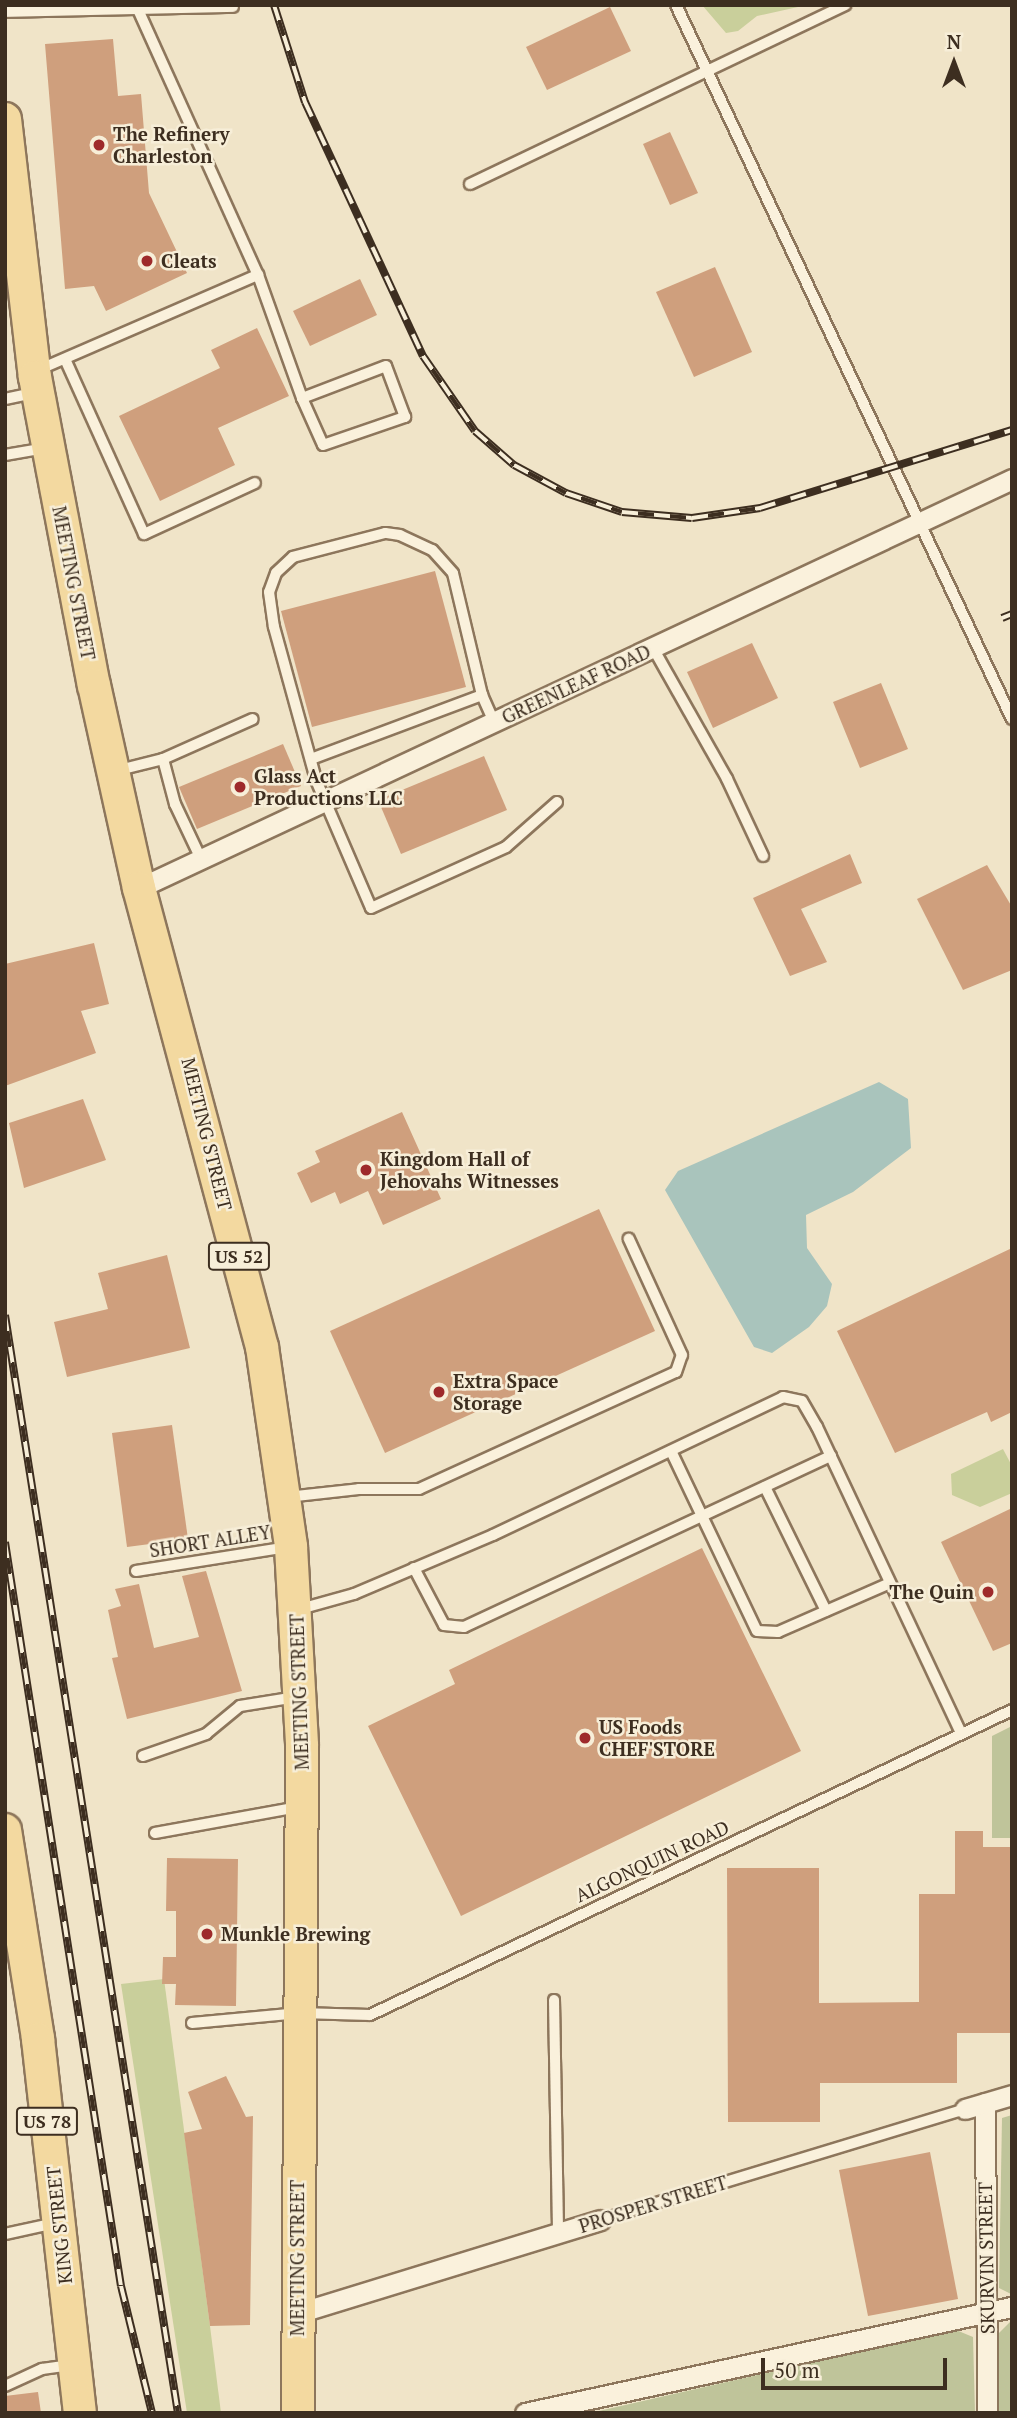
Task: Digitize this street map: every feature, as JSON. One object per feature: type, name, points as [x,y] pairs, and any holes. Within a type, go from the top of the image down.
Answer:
[{"type":"main road","name":"MEETING STREET","points":[[5,119],[36,382],[113,772],[139,888],[262,1347],[291,1547],[297,1611],[302,1806],[295,2314],[298,2413]]},
{"type":"main road","name":"KING STREET","points":[[5,1830],[38,2039],[80,2413]]},
{"type":"street","name":"GREENLEAF ROAD","points":[[139,888],[1012,479]]},
{"type":"street","name":"PROSPER STREET","points":[[965,2109],[1012,2095]]},
{"type":"street","name":"SKURVIN STREET","points":[[985,2103],[987,2413]]},
{"type":"street","name":"PROSPER STREET","points":[[295,2314],[600,2220]]},
{"type":"street","points":[[525,2413],[1012,2307]]},
{"type":"lane","points":[[676,5],[917,523],[1012,719]]},
{"type":"lane","points":[[470,184],[846,5]]},
{"type":"lane","points":[[136,7],[258,275],[303,398],[323,446],[405,417],[386,366],[303,398]]},
{"type":"lane","points":[[5,12],[136,7],[233,7]]},
{"type":"lane","points":[[5,399],[36,382],[65,359],[258,275]]},
{"type":"lane","points":[[65,359],[144,534],[255,483]]},
{"type":"lane","points":[[5,455],[48,447]]},
{"type":"lane","points":[[494,722],[482,695],[453,573],[432,550],[400,535],[385,533],[293,557],[276,573],[269,592],[310,759],[371,908],[506,846],[557,802]]},
{"type":"lane","points":[[653,648],[727,779],[763,856]]},
{"type":"lane","points":[[310,759],[482,695]]},
{"type":"lane","points":[[113,772],[163,759],[253,719]]},
{"type":"lane","points":[[163,759],[175,804],[201,859]]},
{"type":"lane","points":[[283,1497],[359,1489],[419,1489],[676,1372],[682,1355],[629,1239]]},
{"type":"lane","points":[[297,1611],[354,1594],[414,1568],[783,1397],[802,1401],[831,1456],[961,1733]]},
{"type":"lane","points":[[671,1451],[757,1631],[778,1632],[890,1583]]},
{"type":"lane","points":[[414,1568],[444,1625],[464,1628],[831,1456]]},
{"type":"lane","points":[[765,1487],[827,1611]]},
{"type":"lane","name":"SHORT ALLEY","points":[[136,1571],[291,1547]]},
{"type":"lane","points":[[143,1756],[206,1734],[240,1706],[299,1696]]},
{"type":"lane","name":"ALGONQUIN ROAD","points":[[192,2023],[300,2013],[370,2015],[1012,1710]]},
{"type":"lane","points":[[156,1833],[302,1806]]},
{"type":"lane","points":[[554,2000],[558,2233]]},
{"type":"lane","name":"PROSPER STREET","points":[[600,2220],[965,2109]]},
{"type":"lane","points":[[5,2234],[59,2222]]},
{"type":"lane","points":[[5,2386],[42,2369],[75,2365]]},
{"type":"green space","points":[[702,5],[807,5],[757,16],[738,31],[726,33]]},
{"type":"green space","points":[[1003,1449],[1012,1466],[1012,1493],[980,1507],[952,1495],[951,1474]]},
{"type":"green space","points":[[1012,1726],[1012,1838],[992,1838],[992,1736]]},
{"type":"green space","points":[[164,1979],[221,2413],[187,2413],[121,1984]]},
{"type":"green space","points":[[1012,2115],[1011,2294],[999,2288],[1002,2118]]},
{"type":"green space","points":[[1012,2320],[1012,2413],[999,2413],[999,2333]]},
{"type":"green space","points":[[956,2330],[973,2337],[975,2413],[590,2413]]},
{"type":"water","points":[[879,1082],[908,1099],[911,1148],[853,1192],[806,1215],[807,1248],[832,1284],[827,1306],[809,1327],[772,1353],[754,1347],[665,1190],[678,1171]]},
{"type":"building","points":[[610,7],[631,51],[547,90],[526,47]]},
{"type":"building","name":"The Refinery Charleston","points":[[113,39],[118,96],[141,94],[149,193],[187,273],[106,311],[94,286],[65,289],[45,44]]},
{"type":"building","points":[[670,132],[698,193],[670,205],[643,144]]},
{"type":"building","points":[[715,267],[752,352],[694,377],[656,292]]},
{"type":"building","points":[[360,279],[377,315],[310,346],[293,311]]},
{"type":"building","points":[[257,328],[289,396],[218,428],[235,465],[160,501],[119,416],[220,368],[211,350]]},
{"type":"building","points":[[435,571],[466,687],[312,727],[281,611]]},
{"type":"building","points":[[752,643],[778,698],[713,728],[687,672]]},
{"type":"building","points":[[881,683],[908,749],[860,768],[833,702]]},
{"type":"building","name":"Glass Act Productions LLC","points":[[283,744],[301,786],[197,829],[179,787]]},
{"type":"building","points":[[484,756],[507,810],[401,854],[378,800]]},
{"type":"building","points":[[850,854],[862,883],[801,909],[827,962],[790,976],[753,898]]},
{"type":"building","points":[[987,865],[1012,907],[1012,970],[963,990],[917,899]]},
{"type":"building","points":[[94,943],[109,1004],[81,1011],[96,1053],[5,1086],[5,964]]},
{"type":"building","points":[[83,1099],[106,1160],[24,1188],[9,1123]]},
{"type":"building","name":"Kingdom Hall of Jehovahs Witnesses","points":[[402,1112],[441,1199],[383,1225],[368,1191],[340,1204],[335,1192],[311,1203],[297,1173],[320,1162],[315,1151]]},
{"type":"building","name":"Extra Space Storage","points":[[599,1209],[655,1331],[385,1453],[330,1331]]},
{"type":"building","points":[[1012,1248],[1012,1412],[991,1422],[987,1412],[895,1453],[837,1331]]},
{"type":"building","points":[[167,1255],[190,1348],[67,1377],[54,1322],[108,1309],[98,1273]]},
{"type":"building","points":[[172,1425],[188,1539],[127,1547],[112,1433]]},
{"type":"building","name":"The Quin","points":[[1012,1508],[1012,1643],[993,1651],[941,1542]]},
{"type":"building","name":"US Foods CHEF'STORE","points":[[702,1548],[801,1751],[461,1916],[368,1726],[455,1684],[449,1670]]},
{"type":"building","points":[[206,1571],[242,1691],[127,1719],[112,1658],[118,1657],[108,1610],[121,1606],[115,1589],[139,1584],[154,1648],[199,1637],[182,1576]]},
{"type":"building","points":[[955,1831],[983,1831],[983,1847],[1012,1847],[1012,2033],[957,2033],[957,2083],[820,2083],[820,2122],[728,2122],[727,1868],[819,1868],[819,2003],[919,2002],[919,1894],[955,1894]]},
{"type":"building","name":"Munkle Brewing","points":[[167,1858],[238,1859],[236,2006],[175,2005],[176,1984],[162,1984],[163,1957],[176,1957],[176,1911],[166,1911]]},
{"type":"building","points":[[226,2076],[246,2117],[253,2116],[250,2325],[210,2326],[184,2133],[202,2129],[188,2092]]},
{"type":"building","points":[[930,2152],[958,2299],[868,2316],[839,2170]]},
{"type":"building","points":[[38,2392],[41,2413],[5,2413],[5,2396]]},
{"type":"railway","points":[[274,5],[305,102],[423,356],[475,431],[514,465],[566,493],[622,512],[692,518],[760,508],[1012,430]]},
{"type":"railway","points":[[1002,618],[1012,614]]},
{"type":"railway","points":[[5,1315],[178,2413]]},
{"type":"railway","points":[[5,1542],[121,2286],[152,2413]]},
{"type":"place","name":"The Refinery Charleston","points":[[99,145]]},
{"type":"place","name":"Cleats","points":[[147,261]]},
{"type":"place","name":"Glass Act Productions LLC","points":[[240,787]]},
{"type":"place","name":"Kingdom Hall of Jehovahs Witnesses","points":[[366,1170]]},
{"type":"place","name":"Extra Space Storage","points":[[439,1392]]},
{"type":"place","name":"The Quin","points":[[988,1592]]},
{"type":"place","name":"US Foods CHEF'STORE","points":[[585,1738]]},
{"type":"place","name":"Munkle Brewing","points":[[207,1934]]}]
